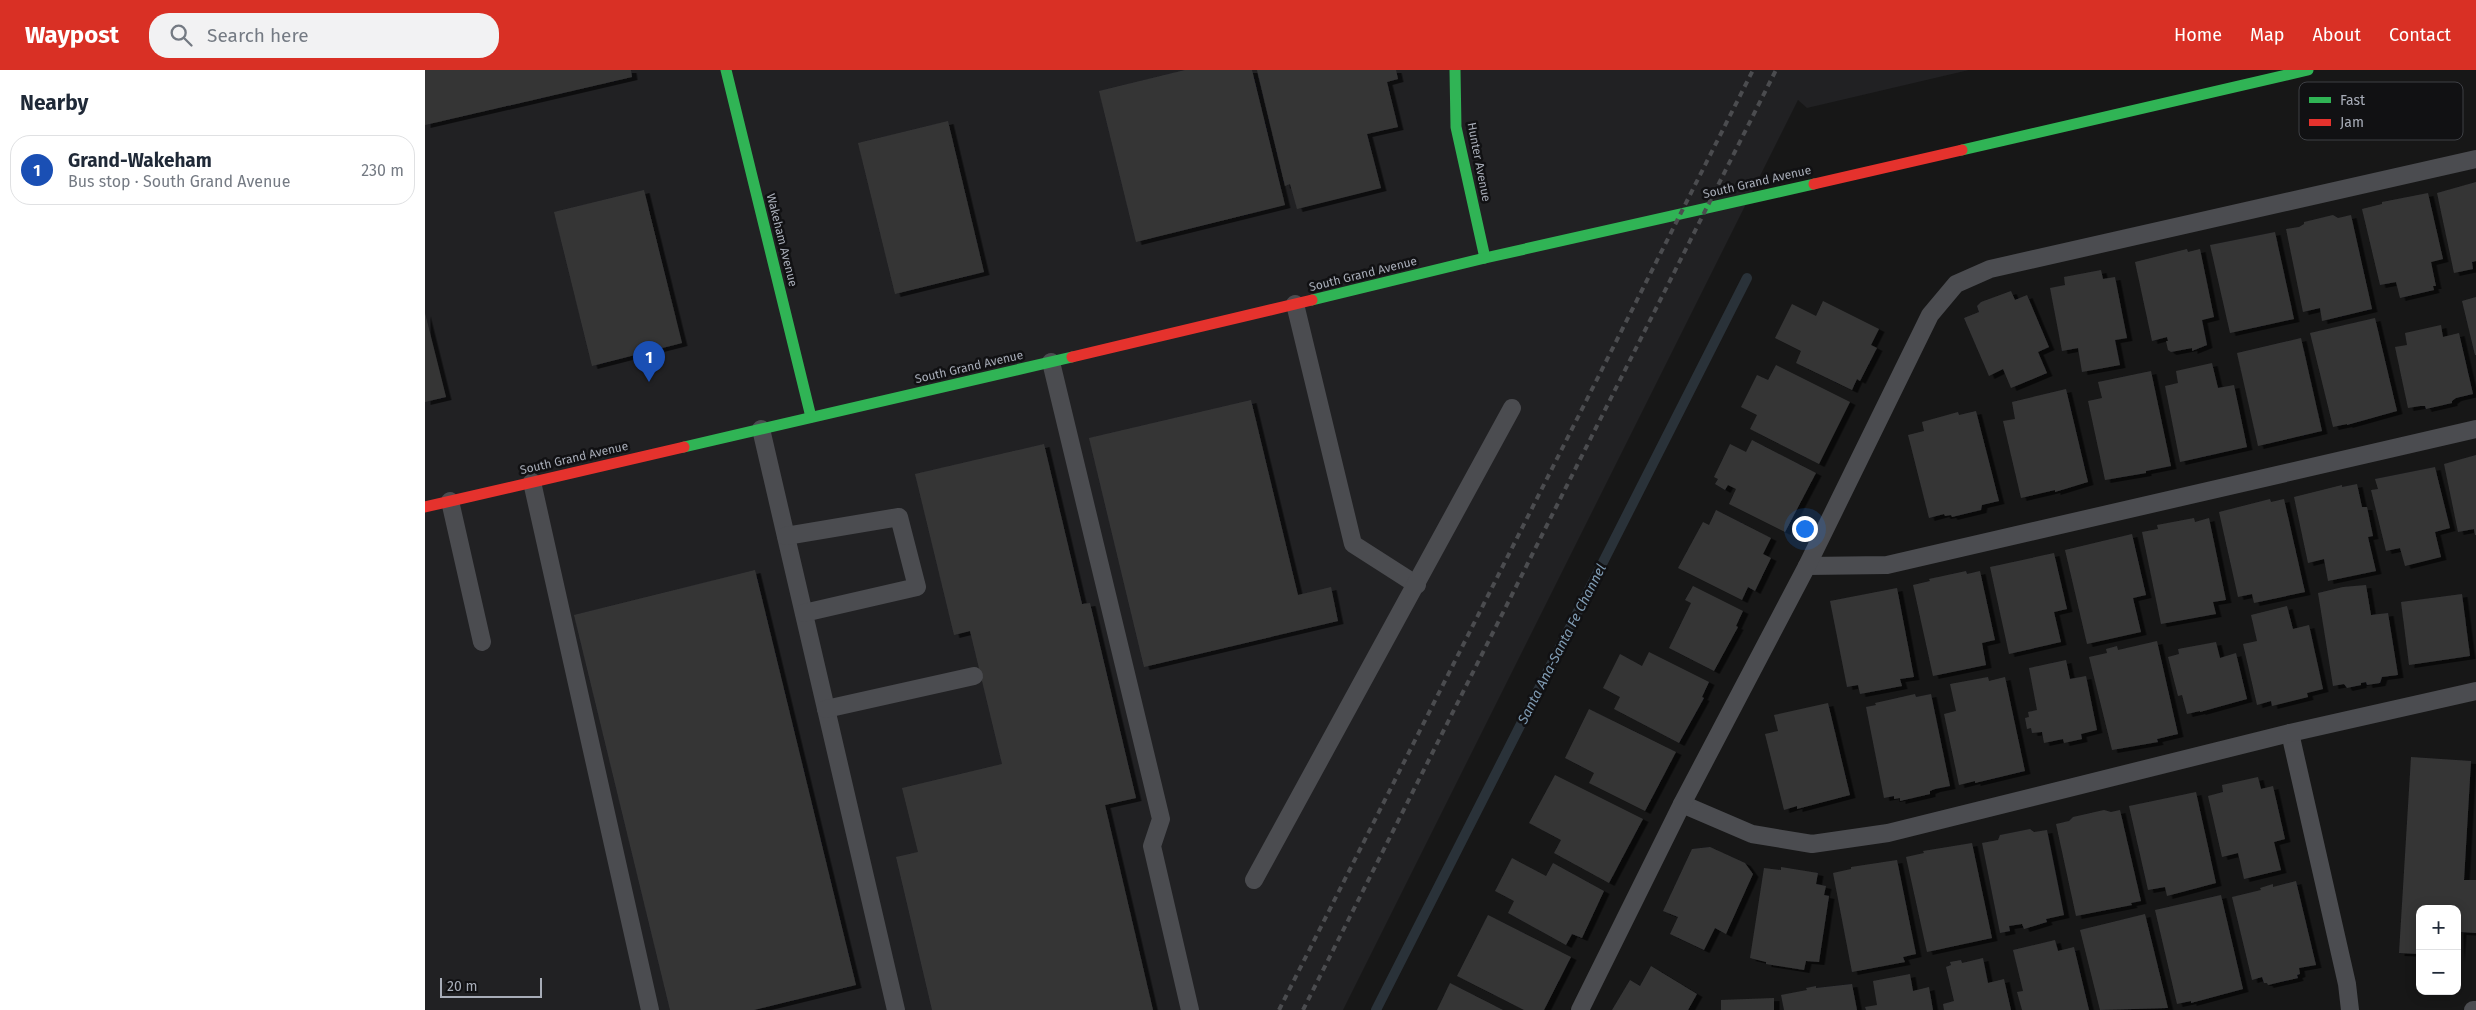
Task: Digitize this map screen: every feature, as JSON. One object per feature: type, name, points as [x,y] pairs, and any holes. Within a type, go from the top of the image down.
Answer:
[{"type":"main road","name":"Wakeham Avenue","points":[[726,70],[811,417]]},
{"type":"main road","name":"Hunter Avenue","points":[[1455,70],[1457,127],[1485,258]]},
{"type":"main road","name":"South Grand Avenue","points":[[425,507],[1051,362],[1485,258],[2303,71]]},
{"type":"lane","points":[[1580,1010],[1682,804],[1807,566],[1930,314],[1956,284],[1990,269],[2476,159]]},
{"type":"lane","points":[[1295,304],[1353,544],[1417,585]]},
{"type":"lane","points":[[1051,362],[1161,818],[1152,846],[1190,1010]]},
{"type":"lane","points":[[1254,880],[1417,585],[1512,408]]},
{"type":"lane","points":[[761,429],[896,1010]]},
{"type":"lane","points":[[1807,566],[1887,566],[2476,429]]},
{"type":"lane","points":[[532,482],[650,1010]]},
{"type":"lane","points":[[450,501],[482,642]]},
{"type":"lane","points":[[786,536],[899,517],[917,587],[804,613]]},
{"type":"lane","points":[[826,709],[974,676]]},
{"type":"lane","points":[[1682,804],[1752,834],[1812,844],[1888,833],[2290,733],[2476,691]]},
{"type":"lane","points":[[2290,733],[2347,984],[2350,1010]]},
{"type":"shaded area","points":[[425,70],[1969,70],[1807,108],[1798,100],[1343,1010],[425,1010]]},
{"type":"building","points":[[425,70],[631,70],[632,77],[425,125]]},
{"type":"building","points":[[1185,70],[1252,70],[1285,205],[1136,242],[1099,91]]},
{"type":"building","points":[[1257,70],[1396,70],[1398,79],[1387,82],[1398,127],[1367,134],[1381,188],[1297,209],[1290,184],[1285,186]]},
{"type":"building","points":[[948,121],[984,272],[895,294],[858,143]]},
{"type":"building","points":[[2476,182],[2476,261],[2472,262],[2473,269],[2454,273],[2437,193]]},
{"type":"building","points":[[644,190],[682,343],[592,366],[554,212]]},
{"type":"building","points":[[2428,193],[2443,259],[2431,262],[2436,286],[2433,286],[2434,290],[2400,298],[2396,282],[2380,285],[2362,209],[2382,204],[2382,202]]},
{"type":"building","points":[[2333,215],[2338,218],[2351,215],[2372,309],[2322,321],[2320,308],[2303,312],[2286,229],[2299,227],[2304,222]]},
{"type":"building","points":[[2275,232],[2294,319],[2230,333],[2210,245]]},
{"type":"building","points":[[2187,249],[2188,252],[2200,249],[2214,317],[2202,320],[2207,345],[2192,351],[2192,348],[2171,352],[2168,350],[2167,337],[2152,341],[2135,262]]},
{"type":"building","points":[[2101,270],[2103,279],[2115,277],[2127,338],[2115,340],[2120,365],[2082,372],[2078,348],[2062,351],[2050,288],[2065,285],[2064,277]]},
{"type":"building","points":[[2011,291],[2015,300],[2027,295],[2049,347],[2038,352],[2047,373],[2011,388],[2003,369],[1989,376],[1964,318],[1979,312],[1977,306],[1981,302]]},
{"type":"building","points":[[2476,297],[2476,355],[2475,355],[2462,301]]},
{"type":"building","points":[[1823,301],[1879,329],[1871,345],[1877,348],[1860,381],[1857,379],[1852,390],[1796,363],[1801,351],[1775,338],[1792,304],[1816,316]]},
{"type":"building","points":[[425,313],[446,397],[425,402]]},
{"type":"building","points":[[2375,318],[2397,411],[2333,427],[2310,333]]},
{"type":"building","points":[[2441,325],[2443,337],[2459,333],[2473,394],[2456,398],[2452,403],[2426,409],[2425,406],[2408,408],[2395,347],[2407,345],[2405,333]]},
{"type":"building","points":[[2301,338],[2322,431],[2258,446],[2237,353]]},
{"type":"building","points":[[2212,363],[2218,388],[2234,385],[2247,447],[2180,462],[2165,386],[2178,383],[2176,371]]},
{"type":"building","points":[[1776,365],[1850,402],[1819,464],[1750,429],[1757,415],[1741,407],[1757,375],[1768,380]]},
{"type":"building","points":[[2151,371],[2171,466],[2146,471],[2146,473],[2105,480],[2088,401],[2102,398],[2098,382]]},
{"type":"building","points":[[2066,389],[2088,482],[2055,492],[2055,490],[2021,498],[2003,421],[2015,419],[2012,402]]},
{"type":"building","points":[[1251,400],[1298,595],[1331,587],[1338,621],[1144,667],[1089,438]]},
{"type":"building","points":[[1976,411],[1999,501],[1982,505],[1981,510],[1952,517],[1951,515],[1945,516],[1944,514],[1929,518],[1908,435],[1924,431],[1922,422],[1958,412],[1959,415]]},
{"type":"building","points":[[1752,440],[1816,473],[1785,532],[1729,504],[1736,489],[1728,485],[1725,490],[1715,484],[1718,479],[1714,477],[1730,444],[1746,452]]},
{"type":"building","points":[[1044,444],[1082,604],[1090,603],[1136,798],[1105,805],[1153,1010],[932,1010],[896,857],[918,852],[902,788],[1002,764],[970,631],[954,635],[915,474]]},
{"type":"building","points":[[2476,455],[2475,535],[2474,529],[2458,532],[2444,464]]},
{"type":"building","points":[[2435,467],[2450,528],[2435,532],[2441,557],[2405,566],[2400,548],[2386,551],[2371,490],[2378,489],[2375,479]]},
{"type":"building","points":[[2357,484],[2362,507],[2367,507],[2373,536],[2368,537],[2376,571],[2328,581],[2324,559],[2308,563],[2294,497],[2342,485],[2342,487]]},
{"type":"building","points":[[2270,499],[2271,502],[2284,499],[2305,592],[2254,603],[2252,594],[2238,597],[2219,512]]},
{"type":"building","points":[[1716,510],[1771,538],[1763,554],[1771,558],[1755,591],[1748,587],[1742,600],[1678,568],[1703,522],[1709,525]]},
{"type":"building","points":[[2194,518],[2195,522],[2209,518],[2226,600],[2213,602],[2216,614],[2161,624],[2142,532],[2158,529],[2157,525]]},
{"type":"building","points":[[2132,534],[2146,595],[2133,598],[2141,632],[2087,644],[2065,550]]},
{"type":"building","points":[[2054,553],[2067,609],[2054,612],[2061,642],[2009,654],[1990,567]]},
{"type":"building","points":[[755,570],[856,985],[754,1010],[670,1010],[574,615]]},
{"type":"building","points":[[1966,571],[1967,574],[1980,571],[1995,640],[1982,643],[1986,665],[1933,676],[1913,585],[1930,581],[1929,579]]},
{"type":"building","points":[[2366,585],[2371,615],[2388,613],[2398,675],[2382,677],[2380,683],[2367,685],[2366,682],[2347,688],[2344,684],[2333,686],[2318,593],[2343,587]]},
{"type":"building","points":[[1693,586],[1743,611],[1736,626],[1738,627],[1714,671],[1669,648],[1691,603],[1685,600]]},
{"type":"building","points":[[1897,588],[1914,677],[1900,679],[1902,686],[1860,694],[1858,685],[1847,687],[1830,601]]},
{"type":"building","points":[[2462,594],[2470,656],[2409,665],[2401,602]]},
{"type":"building","points":[[2287,606],[2293,629],[2309,625],[2323,689],[2307,693],[2308,697],[2272,706],[2271,701],[2257,705],[2243,644],[2257,641],[2251,615]]},
{"type":"building","points":[[2157,641],[2178,734],[2157,739],[2158,742],[2112,750],[2089,657],[2107,653],[2106,649],[2117,646],[2118,650]]},
{"type":"building","points":[[2216,642],[2220,658],[2236,653],[2247,699],[2187,714],[2182,695],[2178,696],[2168,657],[2179,654],[2178,649]]},
{"type":"building","points":[[1649,652],[1709,682],[1702,697],[1704,698],[1679,743],[1614,709],[1620,697],[1603,688],[1620,654],[1642,666]]},
{"type":"building","points":[[2066,660],[2070,679],[2086,676],[2097,730],[2081,734],[2082,739],[2064,743],[2063,739],[2044,743],[2042,732],[2032,733],[2031,728],[2027,729],[2025,718],[2029,717],[2028,712],[2037,710],[2029,668]]},
{"type":"building","points":[[1988,677],[1989,681],[2005,677],[2025,771],[1959,785],[1944,714],[1956,711],[1950,684]]},
{"type":"building","points":[[1915,694],[1916,697],[1931,694],[1950,786],[1930,791],[1930,794],[1900,801],[1900,798],[1894,799],[1894,796],[1884,798],[1866,707],[1876,705],[1875,703]]},
{"type":"building","points":[[1828,703],[1850,795],[1797,809],[1797,806],[1784,810],[1765,734],[1778,731],[1774,715]]},
{"type":"building","points":[[1589,709],[1676,752],[1645,811],[1589,783],[1594,773],[1565,758]]},
{"type":"building","points":[[2411,757],[2471,761],[2464,880],[2476,880],[2476,933],[2461,932],[2461,905],[2416,905],[2416,954],[2399,953]]},
{"type":"building","points":[[1555,775],[1643,819],[1609,883],[1554,853],[1561,840],[1529,823]]},
{"type":"building","points":[[2258,777],[2261,789],[2273,786],[2285,839],[2274,842],[2281,870],[2244,879],[2238,853],[2222,857],[2208,796],[2223,792],[2222,785]]},
{"type":"building","points":[[2196,792],[2216,883],[2167,896],[2165,887],[2148,890],[2129,806]]},
{"type":"building","points":[[2104,810],[2111,812],[2120,810],[2141,901],[2131,903],[2132,905],[2076,916],[2056,824],[2069,821],[2073,817]]},
{"type":"building","points":[[2030,829],[2034,832],[2047,830],[2064,915],[2046,919],[2047,922],[2024,929],[2022,924],[2009,926],[2010,931],[2000,933],[1982,843],[1998,840],[2000,835]]},
{"type":"building","points":[[1972,843],[1992,938],[1927,952],[1906,857],[1924,853],[1923,851]]},
{"type":"building","points":[[1710,847],[1745,863],[1753,874],[1726,934],[1715,928],[1704,950],[1670,934],[1678,917],[1663,911],[1692,849]]},
{"type":"building","points":[[1512,858],[1546,876],[1553,863],[1604,891],[1582,938],[1572,934],[1566,945],[1508,913],[1514,901],[1495,891]]},
{"type":"building","points":[[1897,860],[1916,954],[1903,957],[1905,962],[1852,972],[1833,873],[1851,869],[1851,867]]},
{"type":"building","points":[[1781,867],[1818,873],[1816,884],[1826,886],[1824,895],[1829,896],[1819,962],[1806,961],[1804,970],[1766,964],[1766,962],[1750,958],[1764,868],[1781,870]]},
{"type":"building","points":[[2296,881],[2316,965],[2299,968],[2300,974],[2297,975],[2298,978],[2268,985],[2264,983],[2262,977],[2252,980],[2232,897],[2261,890],[2260,888],[2273,884],[2273,887]]},
{"type":"building","points":[[2221,895],[2243,989],[2191,1003],[2191,1001],[2177,1004],[2155,910]]},
{"type":"building","points":[[2145,914],[2168,1008],[2100,1010],[2080,930]]},
{"type":"building","points":[[1488,915],[1571,957],[1544,1010],[1524,1010],[1457,976]]},
{"type":"building","points":[[2055,940],[2058,951],[2074,947],[2089,1010],[2022,1010],[2017,992],[2023,991],[2013,950]]},
{"type":"building","points":[[1983,958],[1988,983],[2004,979],[2011,1010],[1944,1010],[1943,1004],[1954,1001],[1946,967],[1951,965],[1950,962],[1961,960],[1962,963]]},
{"type":"building","points":[[1651,966],[1697,994],[1688,1010],[1612,1010],[1630,980],[1640,986]]},
{"type":"building","points":[[1910,974],[1913,991],[1929,987],[1933,1010],[1866,1010],[1865,1007],[1877,1005],[1873,981]]},
{"type":"building","points":[[1450,983],[1503,1010],[1437,1010]]},
{"type":"building","points":[[1852,984],[1857,1010],[1784,1010],[1781,995],[1807,990],[1806,988],[1816,986],[1816,988]]},
{"type":"building","points":[[1774,998],[1774,1010],[1721,1010],[1721,1000]]},
{"type":"waterway","name":"Santa Ana-Santa Fe Channel","points":[[1376,1010],[1747,278]]},
{"type":"railway","points":[[1279,1010],[1753,70]]},
{"type":"railway","points":[[1303,1010],[1776,70]]},
{"type":"traffic: fast","points":[[726,70],[811,417]]},
{"type":"traffic: fast","points":[[1455,70],[1456,127],[1485,258]]},
{"type":"traffic: fast","points":[[1962,150],[2308,70]]},
{"type":"traffic: fast","points":[[1312,300],[1485,258],[1814,184]]},
{"type":"traffic: fast","points":[[684,447],[1072,357]]},
{"type":"traffic: jam","points":[[1814,184],[1962,150]]},
{"type":"traffic: jam","points":[[1072,357],[1312,300]]},
{"type":"traffic: jam","points":[[425,507],[684,447]]},
{"type":"place","name":"Grand-Wakeham","points":[[649,382]]}]
